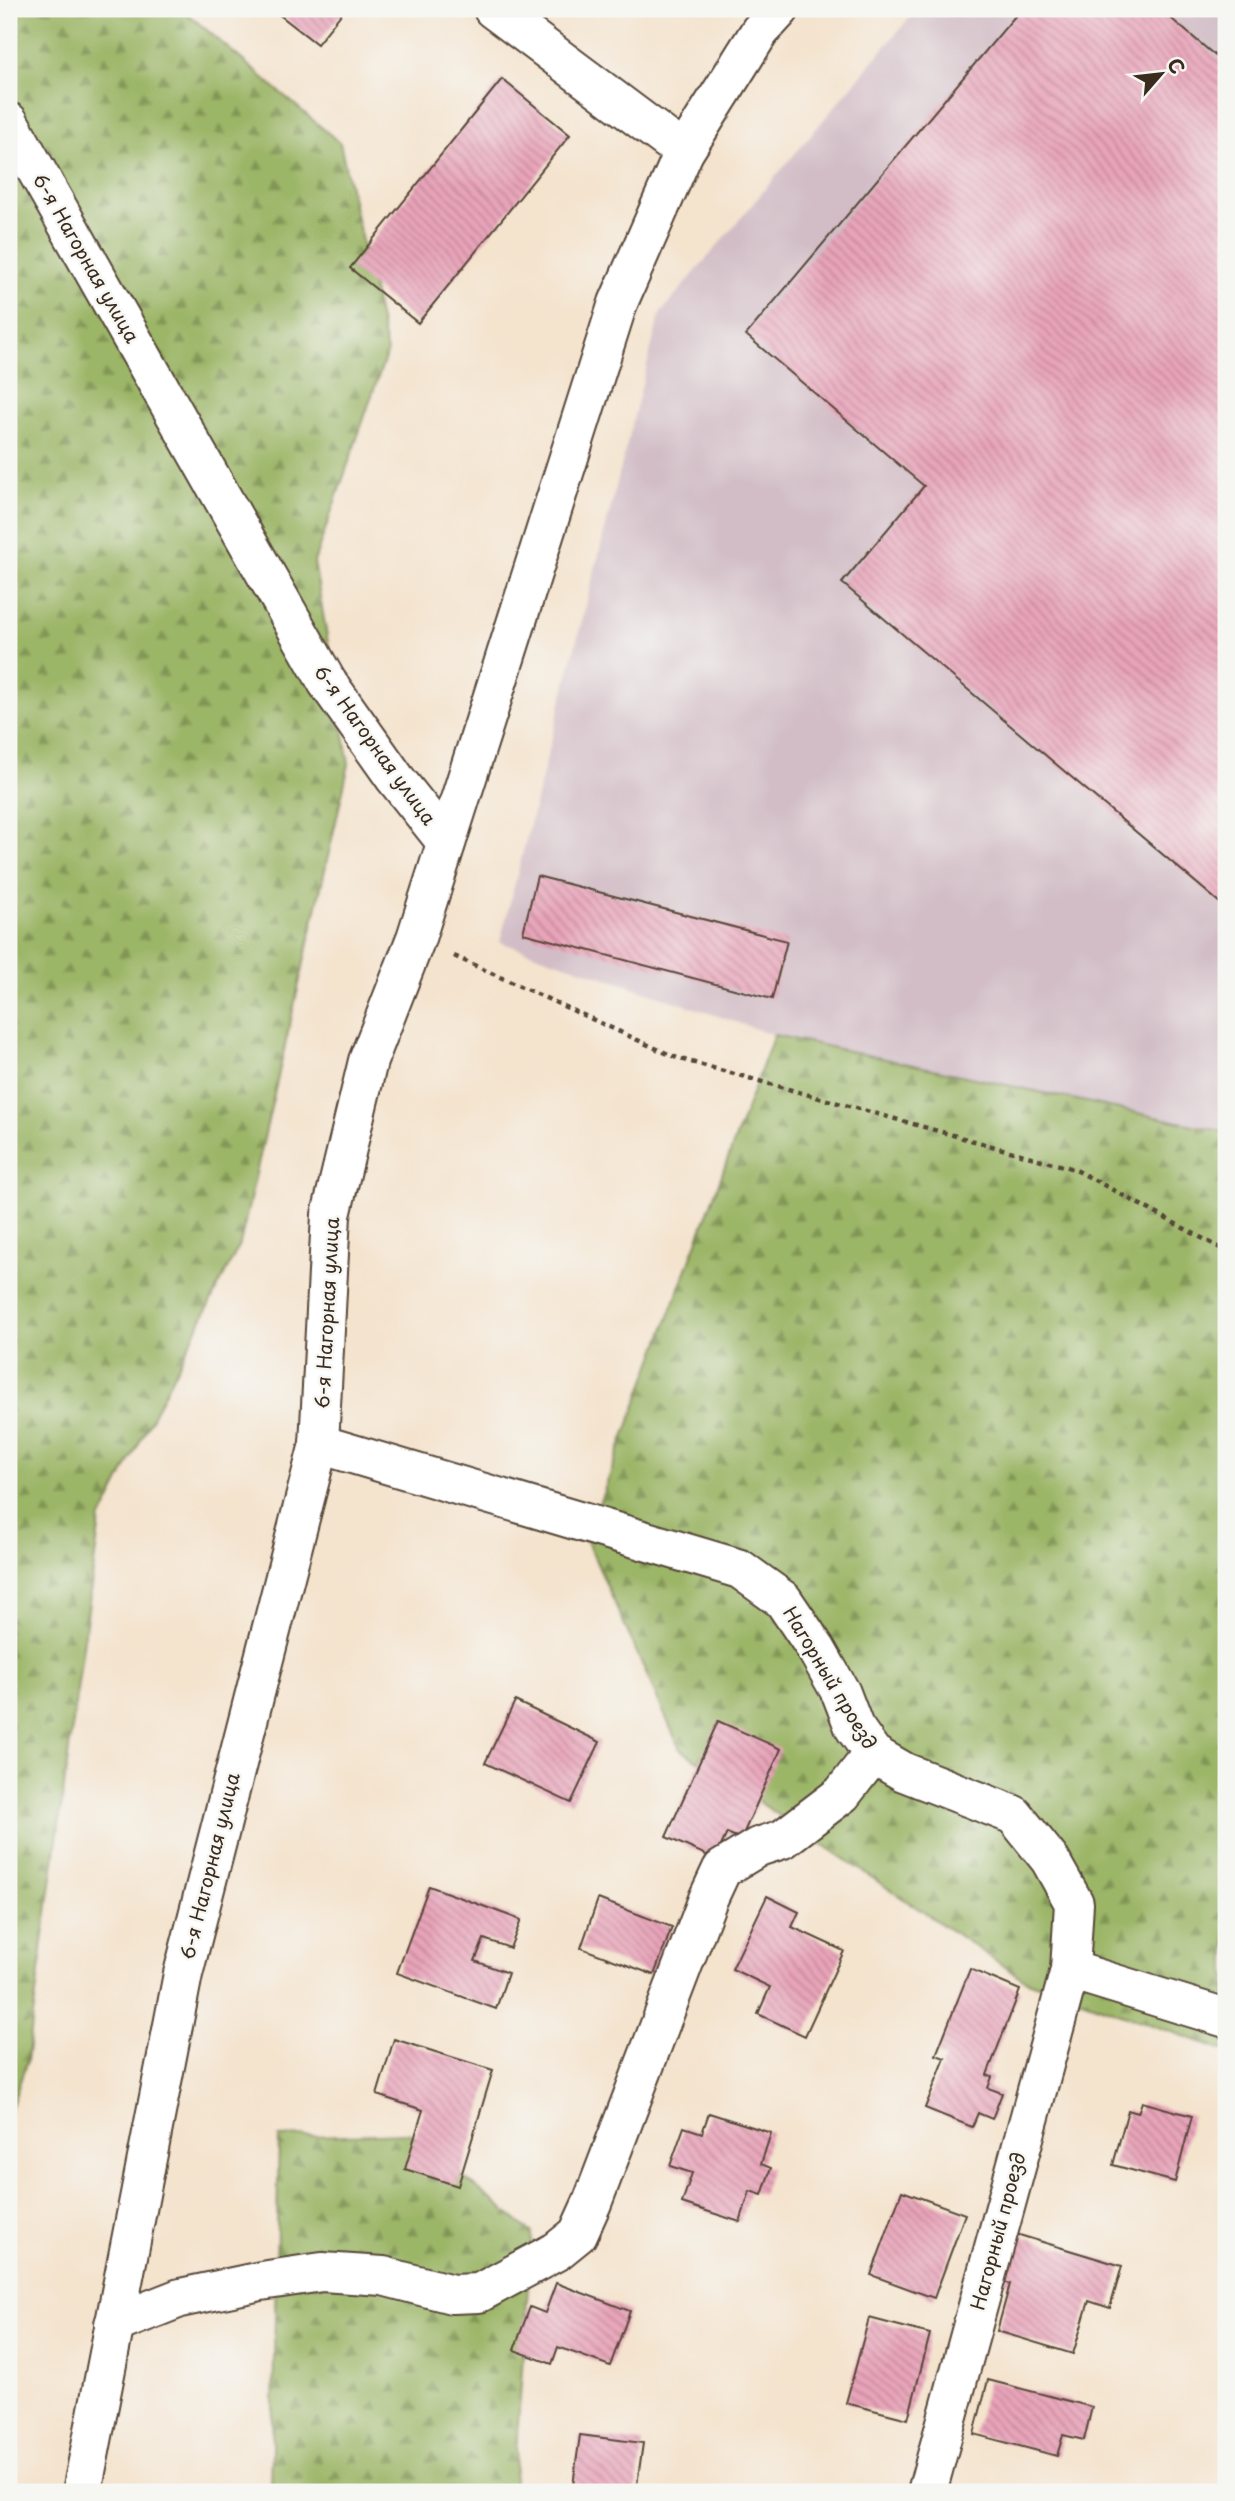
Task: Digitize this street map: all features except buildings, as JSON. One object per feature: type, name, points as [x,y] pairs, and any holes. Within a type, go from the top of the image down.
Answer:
[{"type":"street","points":[[493,9],[684,152]]},
{"type":"street","points":[[446,842],[618,303],[684,152],[760,31],[780,9]]},
{"type":"street","name":"6-я Нагорная улица","points":[[9,122],[327,682],[395,778],[446,842],[415,938],[368,1061],[331,1215],[319,1444],[183,1973],[82,2492]]},
{"type":"street","name":"Нагорный проезд","points":[[319,1444],[740,1569],[783,1600],[816,1649],[841,1693],[854,1727],[873,1754],[904,1772],[1014,1815],[1050,1860],[1074,1903],[1070,1970],[927,2492]]},
{"type":"street","points":[[114,2324],[180,2298],[261,2281],[322,2272],[383,2276],[452,2294],[479,2293],[557,2251],[578,2234],[592,2203],[708,1899],[722,1869],[758,1847],[783,1839],[842,1794],[873,1754]]},
{"type":"street","points":[[1070,1970],[1226,2018]]},
{"type":"path","points":[[415,938],[677,1058],[1074,1169],[1226,1251]]},
{"type":"shaded area","points":[[917,9],[1226,9],[1226,1132],[774,1035],[500,942],[660,314]]},
{"type":"green space","points":[[9,9],[182,9],[340,143],[387,352],[314,562],[349,764],[240,1244],[100,1520],[27,2061],[9,2114]]},
{"type":"green space","points":[[774,1035],[1226,1132],[1226,2051],[1025,1980],[680,1749],[586,1539]]},
{"type":"green space","points":[[409,2133],[532,2233],[513,2492],[271,2492],[279,2137]]}]
